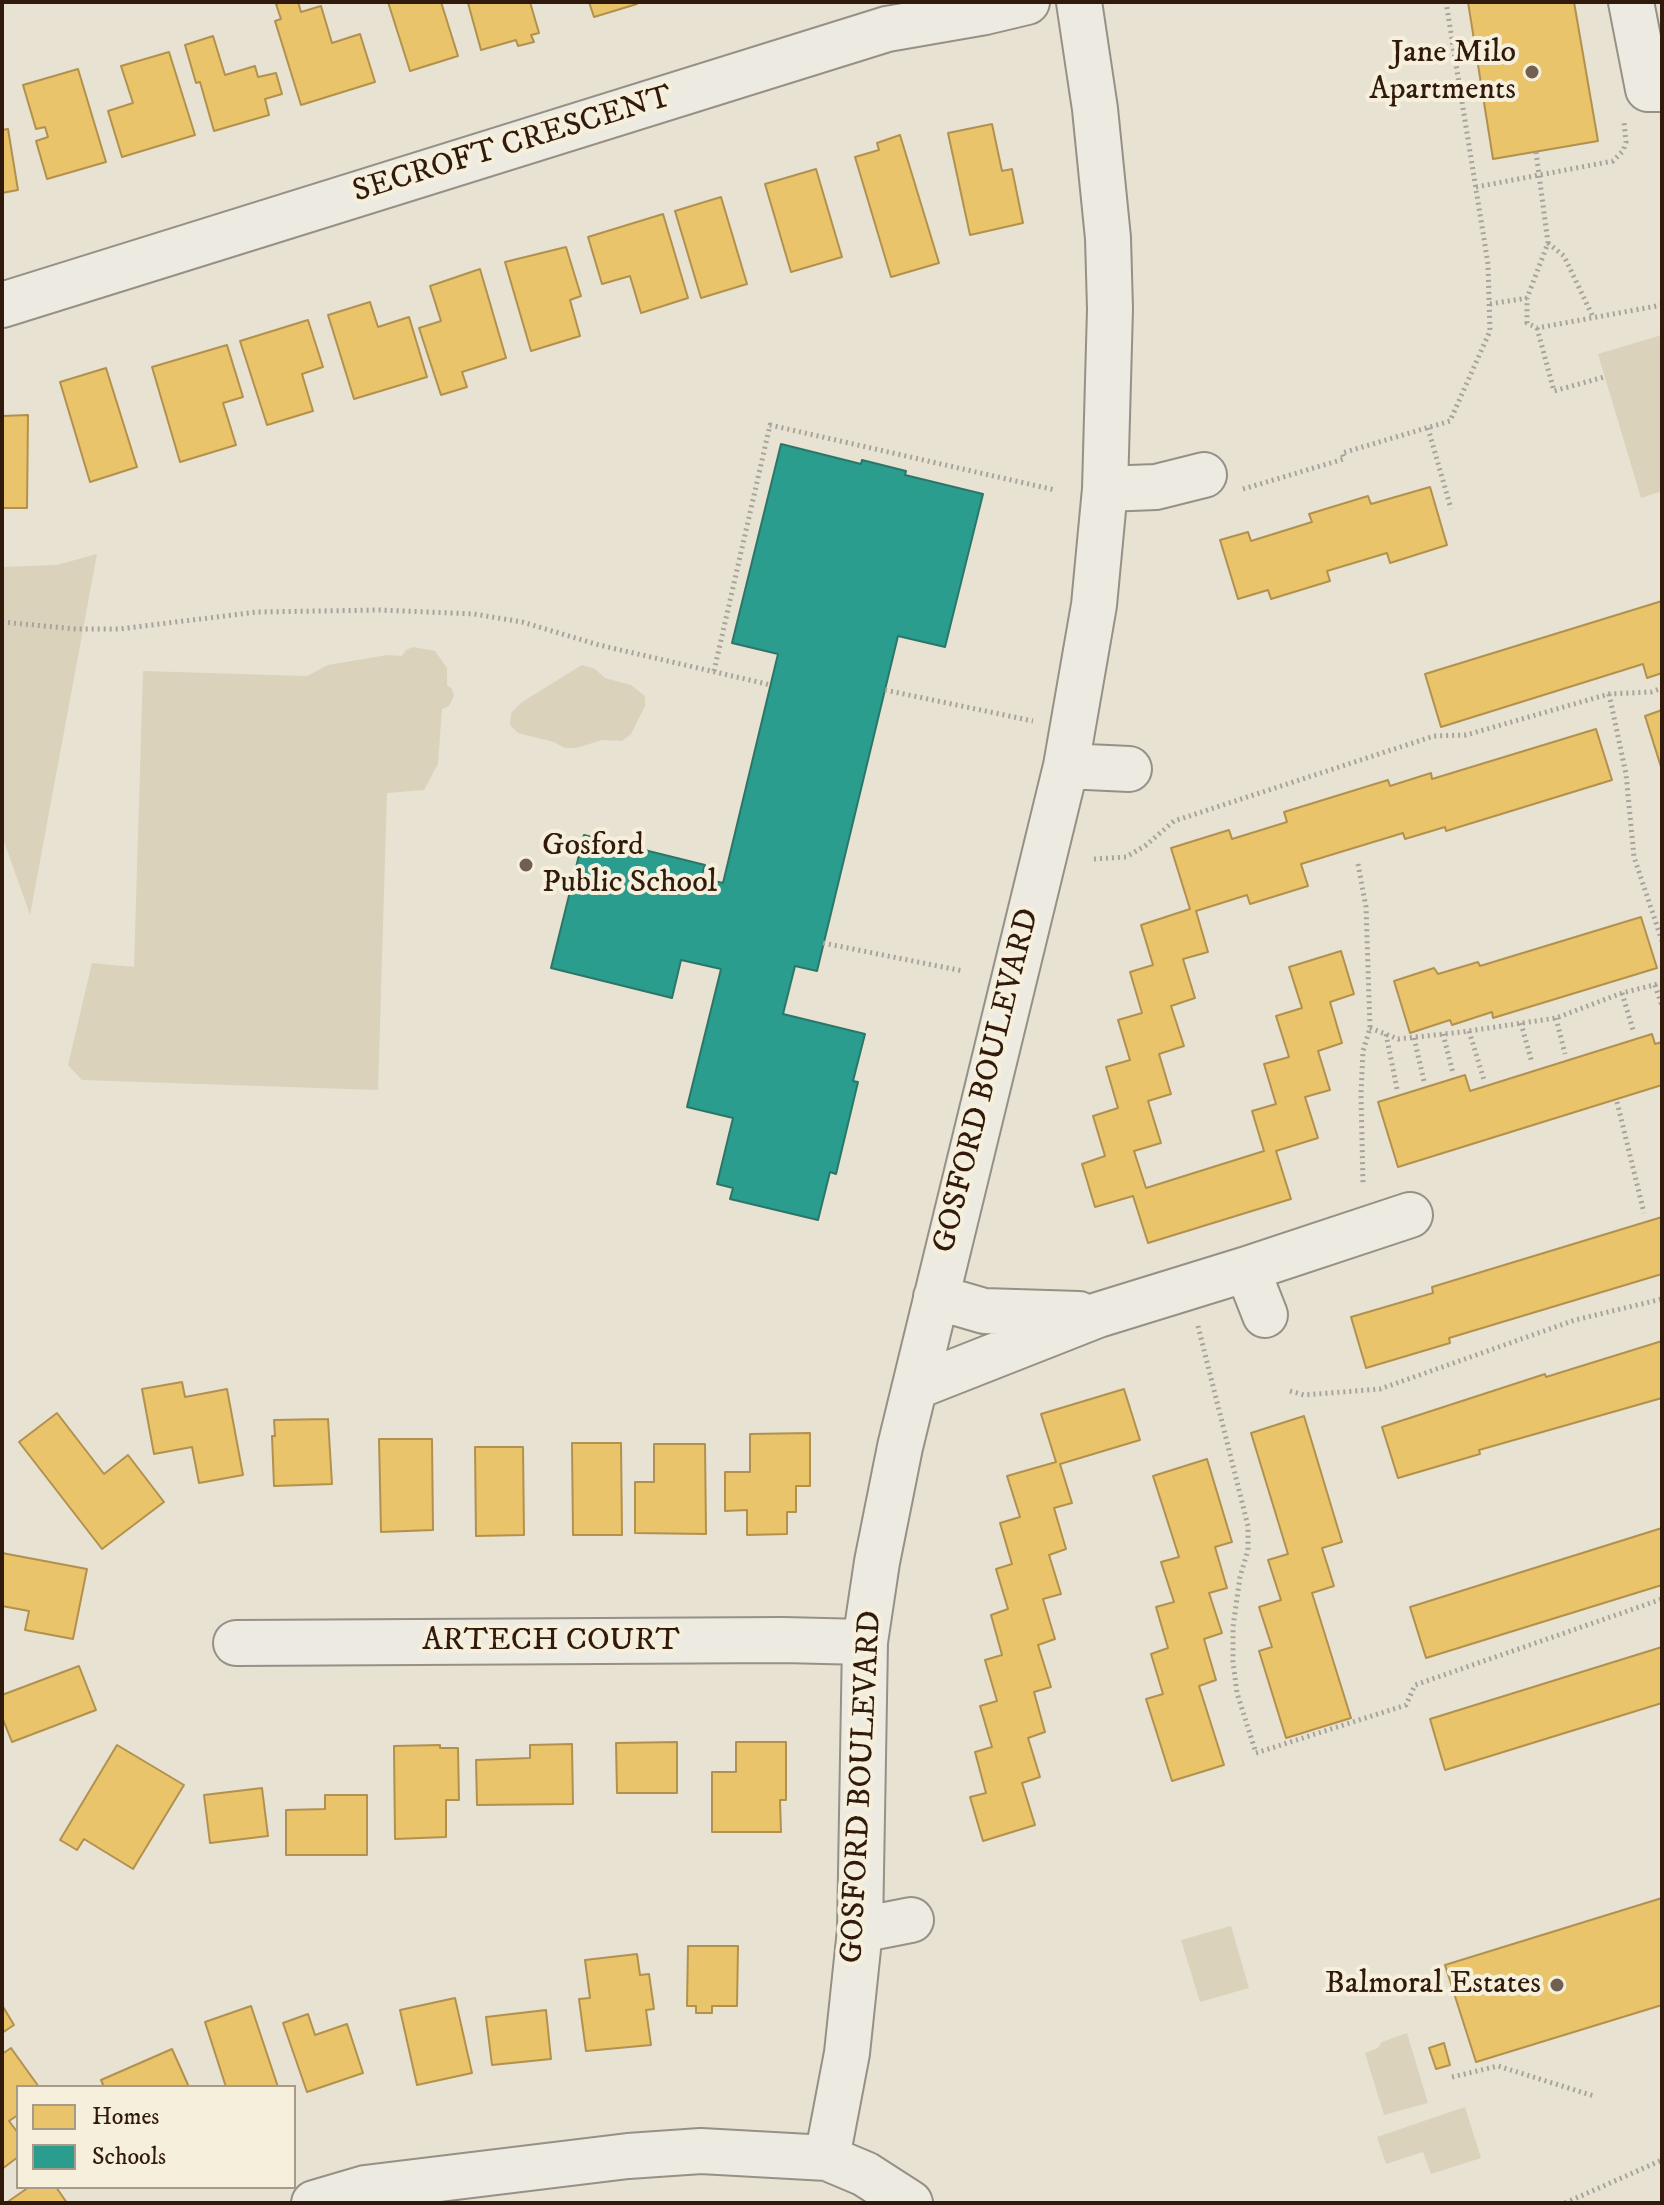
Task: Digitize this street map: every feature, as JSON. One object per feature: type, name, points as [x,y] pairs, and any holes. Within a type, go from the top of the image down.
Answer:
[{"type":"street","name":"SECROFT CRESCENT","points":[[2,305],[887,29],[1027,2]]},
{"type":"street","name":"GOSFORD BOULEVARD","points":[[827,2158],[847,2053],[860,1930],[865,1642],[887,1507],[1069,748],[1094,605],[1105,489],[1110,309],[1108,238],[1095,109],[1079,2]]},
{"type":"street","points":[[1631,2],[1648,89],[1662,89]]},
{"type":"street","points":[[1105,489],[1223,482]]},
{"type":"street","points":[[1069,748],[1129,769]]},
{"type":"street","points":[[915,1387],[1098,1315],[1410,1215]]},
{"type":"street","points":[[1247,1269],[1265,1315]]},
{"type":"street","points":[[936,1297],[984,1311],[1098,1315]]},
{"type":"street","name":"ARTECH COURT","points":[[236,1643],[865,1642]]},
{"type":"street","points":[[860,1930],[911,1920]]},
{"type":"street","points":[[314,2203],[365,2188],[628,2156],[701,2151],[827,2158],[865,2174],[910,2203]]},
{"type":"path","points":[[1223,482],[1344,459],[1342,453],[1450,421],[1490,331],[1490,304],[1488,264],[1446,2]]},
{"type":"path","points":[[1476,187],[1606,163],[1618,157],[1626,142],[1624,120]]},
{"type":"path","points":[[1536,152],[1548,243],[1527,298],[1527,323],[1537,328],[1662,305]]},
{"type":"path","points":[[1548,243],[1564,256],[1593,317]]},
{"type":"path","points":[[1490,304],[1527,298]]},
{"type":"path","points":[[1537,328],[1554,391],[1604,377]]},
{"type":"path","points":[[714,671],[770,425],[1055,490]]},
{"type":"path","points":[[1428,428],[1451,509]]},
{"type":"path","points":[[2,622],[76,629],[119,629],[257,612],[380,610],[474,614],[522,622],[599,645],[771,685]]},
{"type":"path","points":[[1094,859],[1126,857],[1145,846],[1174,821],[1434,736],[1466,735],[1609,694],[1651,692],[1662,688]]},
{"type":"path","points":[[885,690],[1069,748]]},
{"type":"path","points":[[1609,694],[1626,774],[1634,857],[1662,941]]},
{"type":"path","points":[[1358,864],[1366,907],[1370,1028],[1363,1051],[1361,1095],[1364,1229]]},
{"type":"path","points":[[823,943],[963,971]]},
{"type":"path","points":[[1370,1028],[1398,1039],[1556,1018],[1622,993],[1658,984],[1662,1006]]},
{"type":"path","points":[[1622,993],[1633,1030]]},
{"type":"path","points":[[1556,1018],[1565,1054]]},
{"type":"path","points":[[1521,1023],[1532,1063]]},
{"type":"path","points":[[1469,1031],[1484,1080]]},
{"type":"path","points":[[1386,1034],[1397,1089]]},
{"type":"path","points":[[1443,1034],[1453,1073]]},
{"type":"path","points":[[1414,1038],[1424,1081]]},
{"type":"path","points":[[1617,1102],[1644,1213]]},
{"type":"path","points":[[1290,1391],[1304,1395],[1380,1389],[1575,1320],[1662,1299]]},
{"type":"path","points":[[1194,1311],[1248,1526],[1248,1550],[1240,1577],[1233,1627],[1233,1662],[1237,1693],[1256,1753],[1406,1705],[1415,1685],[1662,1599]]},
{"type":"path","points":[[1452,2077],[1498,2066],[1594,2096]]},
{"type":"path","points":[[1565,2203],[1662,2160]]},
{"type":"shaded area","points":[[1662,335],[1662,491],[1641,498],[1598,354]]},
{"type":"shaded area","points":[[97,554],[30,915],[2,836],[2,567],[57,565]]},
{"type":"shaded area","points":[[413,647],[435,651],[447,668],[447,685],[454,696],[449,706],[442,709],[438,764],[424,790],[387,793],[378,1090],[82,1080],[68,1065],[92,963],[134,967],[143,671],[307,676],[328,665],[387,655],[402,656]]},
{"type":"shaded area","points":[[582,665],[595,669],[605,678],[631,685],[645,696],[645,706],[631,734],[622,741],[602,740],[565,748],[518,733],[510,725],[511,713],[522,702]]},
{"type":"shaded area","points":[[1231,1926],[1249,1988],[1200,2002],[1181,1940]]},
{"type":"shaded area","points":[[1407,2033],[1428,2103],[1384,2115],[1365,2053],[1378,2048],[1382,2042]]},
{"type":"shaded area","points":[[1465,2107],[1481,2158],[1431,2174],[1423,2152],[1386,2164],[1377,2137]]},
{"type":"building: Homes","points":[[298,2],[301,12],[321,6],[332,43],[360,34],[375,82],[301,105],[275,21],[281,19],[276,4]]},
{"type":"building: Homes","points":[[388,2],[441,2],[458,56],[410,71]]},
{"type":"building: Homes","points":[[530,2],[539,33],[531,35],[534,42],[518,46],[516,40],[481,50],[468,3]]},
{"type":"building: Homes","points":[[589,2],[636,2],[637,4],[594,17]]},
{"type":"building: Homes","name":"Jane Milo Apartments","points":[[1468,2],[1574,2],[1598,141],[1493,159]]},
{"type":"building: Homes","points":[[213,36],[225,75],[255,66],[258,77],[276,73],[282,94],[265,99],[269,115],[214,131],[185,45]]},
{"type":"building: Homes","points":[[169,52],[195,135],[122,157],[108,111],[133,103],[121,66]]},
{"type":"building: Homes","points":[[78,69],[106,162],[47,179],[36,141],[48,137],[45,127],[36,129],[23,85]]},
{"type":"building: Homes","points":[[992,124],[1002,171],[1012,169],[1023,223],[970,235],[948,133]]},
{"type":"building: Homes","points":[[8,129],[18,190],[2,193],[2,130]]},
{"type":"building: Homes","points":[[900,135],[939,263],[891,277],[855,157],[879,150],[877,143]]},
{"type":"building: Homes","points":[[816,169],[842,257],[791,272],[765,184]]},
{"type":"building: Homes","points":[[721,197],[747,284],[701,298],[675,211]]},
{"type":"building: Homes","points":[[663,214],[688,298],[641,313],[630,276],[602,284],[588,237]]},
{"type":"building: Homes","points":[[566,247],[581,296],[570,300],[580,336],[531,351],[505,262]]},
{"type":"building: Homes","points":[[480,269],[506,358],[462,372],[467,387],[441,395],[419,328],[441,321],[430,286]]},
{"type":"building: Homes","points":[[370,302],[378,327],[409,317],[427,377],[354,399],[328,315]]},
{"type":"building: Homes","points":[[308,320],[323,367],[302,374],[313,411],[267,425],[240,341]]},
{"type":"building: Homes","points":[[227,345],[243,397],[223,403],[236,445],[180,462],[152,367]]},
{"type":"building: Homes","points":[[106,368],[137,467],[90,482],[60,382]]},
{"type":"building: Homes","points":[[28,415],[27,508],[2,508],[2,416]]},
{"type":"building: Homes","points":[[1430,487],[1447,545],[1390,563],[1387,553],[1327,571],[1330,581],[1271,599],[1268,590],[1238,599],[1220,540],[1248,532],[1251,541],[1312,522],[1309,514],[1368,496],[1371,504]]},
{"type":"building: Homes","points":[[1662,601],[1662,673],[1647,678],[1643,664],[1441,727],[1425,674]]},
{"type":"building: Homes","points":[[1662,710],[1662,770],[1645,716]]},
{"type":"building: Homes","points":[[1596,729],[1612,780],[1446,831],[1445,827],[1405,839],[1403,833],[1301,864],[1308,886],[1250,904],[1247,895],[1196,911],[1208,952],[1183,959],[1195,998],[1171,1006],[1184,1046],[1159,1054],[1171,1094],[1148,1101],[1161,1143],[1134,1151],[1146,1188],[1264,1151],[1252,1111],[1276,1104],[1264,1064],[1289,1057],[1276,1016],[1302,1008],[1289,967],[1341,951],[1354,994],[1330,1002],[1342,1043],[1318,1051],[1330,1090],[1305,1097],[1318,1138],[1276,1151],[1291,1199],[1148,1243],[1133,1196],[1095,1207],[1082,1164],[1105,1156],[1093,1116],[1118,1108],[1106,1067],[1130,1060],[1118,1020],[1142,1013],[1130,972],[1153,965],[1141,925],[1190,909],[1171,848],[1229,830],[1232,839],[1287,822],[1284,812],[1388,780],[1390,786],[1431,773],[1432,779]]},
{"type":"building: Homes","points":[[1641,917],[1657,968],[1493,1018],[1492,1012],[1452,1025],[1450,1020],[1410,1033],[1394,981],[1434,968],[1438,974],[1478,962],[1480,966]]},
{"type":"building: Homes","points":[[1652,1034],[1655,1044],[1662,1042],[1662,1085],[1398,1167],[1378,1102],[1465,1075],[1470,1091]]},
{"type":"building: Homes","points":[[1662,1217],[1662,1274],[1449,1338],[1450,1343],[1366,1368],[1351,1317],[1433,1293],[1432,1287]]},
{"type":"building: Homes","points":[[1662,1341],[1662,1398],[1479,1450],[1480,1454],[1398,1478],[1382,1427],[1545,1374],[1546,1377]]},
{"type":"building: Homes","points":[[182,1382],[185,1397],[227,1389],[243,1475],[199,1483],[192,1447],[154,1454],[142,1389]]},
{"type":"building: Homes","points":[[1124,1389],[1140,1440],[1060,1464],[1072,1503],[1054,1508],[1066,1549],[1049,1555],[1061,1594],[1043,1599],[1055,1639],[1038,1645],[1051,1687],[1034,1692],[1045,1732],[1028,1738],[1040,1777],[1022,1783],[1035,1825],[983,1841],[970,1797],[986,1793],[975,1752],[992,1747],[980,1706],[997,1701],[985,1660],[1002,1655],[991,1615],[1008,1609],[996,1569],[1012,1564],[1000,1523],[1020,1517],[1007,1476],[1056,1462],[1041,1414]]},
{"type":"building: Homes","points":[[57,1413],[104,1474],[128,1455],[164,1502],[102,1549],[19,1442]]},
{"type":"building: Homes","points":[[1304,1416],[1342,1542],[1322,1548],[1334,1586],[1312,1593],[1351,1718],[1286,1738],[1259,1651],[1272,1647],[1259,1607],[1281,1600],[1268,1560],[1288,1554],[1251,1433]]},
{"type":"building: Homes","points":[[328,1419],[332,1484],[274,1486],[274,1420]]},
{"type":"building: Homes","points":[[810,1433],[810,1486],[796,1486],[796,1512],[787,1512],[787,1534],[747,1535],[747,1510],[725,1511],[725,1472],[750,1472],[750,1434]]},
{"type":"building: Homes","points":[[379,1439],[432,1439],[433,1530],[381,1532]]},
{"type":"building: Homes","points":[[572,1443],[621,1443],[622,1535],[573,1535]]},
{"type":"building: Homes","points":[[654,1444],[705,1444],[706,1534],[635,1533],[635,1482],[654,1482]]},
{"type":"building: Homes","points":[[475,1447],[523,1447],[524,1535],[476,1536]]},
{"type":"building: Homes","points":[[1207,1459],[1232,1542],[1215,1547],[1227,1588],[1209,1593],[1222,1633],[1204,1639],[1216,1680],[1199,1686],[1224,1765],[1172,1781],[1146,1699],[1163,1694],[1151,1654],[1168,1648],[1156,1607],[1174,1602],[1161,1562],[1179,1557],[1153,1476]]},
{"type":"building: Homes","points":[[1662,1528],[1662,1585],[1426,1658],[1410,1607]]},
{"type":"building: Homes","points":[[2,1553],[87,1569],[73,1639],[25,1630],[29,1611],[2,1606]]},
{"type":"building: Homes","points":[[1662,1647],[1662,1703],[1445,1770],[1430,1719]]},
{"type":"building: Homes","points":[[79,1666],[96,1710],[12,1742],[2,1717],[2,1695]]},
{"type":"building: Homes","points":[[677,1742],[677,1793],[617,1793],[616,1743]]},
{"type":"building: Homes","points":[[736,1742],[786,1742],[786,1800],[780,1800],[781,1832],[712,1832],[712,1772],[736,1772]]},
{"type":"building: Homes","points":[[572,1744],[573,1804],[477,1805],[476,1760],[530,1758],[530,1745]]},
{"type":"building: Homes","points":[[117,1745],[184,1785],[133,1869],[84,1839],[77,1850],[60,1840]]},
{"type":"building: Homes","points":[[440,1745],[440,1748],[458,1748],[459,1800],[446,1800],[446,1837],[395,1839],[394,1746]]},
{"type":"building: Homes","points":[[262,1788],[268,1836],[210,1843],[204,1795]]},
{"type":"building: Homes","points":[[325,1795],[367,1795],[367,1855],[286,1855],[286,1810],[325,1809]]},
{"type":"building: Homes","name":"Balmoral Estates","points":[[1662,1898],[1662,2005],[1476,2062],[1445,1965]]},
{"type":"building: Homes","points":[[688,1946],[738,1946],[737,2006],[712,2006],[712,2013],[696,2013],[696,2006],[687,2006]]},
{"type":"building: Homes","points":[[637,1954],[640,1975],[649,1974],[654,2009],[646,2010],[651,2045],[586,2051],[579,1999],[590,1998],[585,1960]]},
{"type":"building: Homes","points":[[455,1998],[472,2073],[417,2085],[400,2010]]},
{"type":"building: Homes","points":[[2,2005],[14,2025],[2,2033]]},
{"type":"building: Homes","points":[[251,2006],[277,2085],[225,2085],[205,2022]]},
{"type":"building: Homes","points":[[546,2010],[551,2059],[492,2065],[486,2017]]},
{"type":"building: Homes","points":[[308,2014],[315,2035],[347,2024],[363,2073],[307,2092],[283,2023]]},
{"type":"building: Homes","points":[[1444,2043],[1450,2065],[1436,2069],[1429,2048]]},
{"type":"building: Homes","points":[[11,2048],[38,2085],[16,2085],[16,2116],[9,2121],[16,2130],[16,2158],[2,2169],[2,2054]]},
{"type":"building: Homes","points":[[172,2049],[188,2085],[103,2085],[101,2080]]},
{"type":"building: Homes","points":[[26,2189],[57,2189],[67,2203],[6,2203]]},
{"type":"building: Schools","points":[[781,444],[861,464],[862,460],[906,471],[905,475],[983,494],[945,647],[898,636],[817,971],[795,966],[783,1014],[865,1034],[853,1081],[858,1082],[836,1174],[830,1172],[818,1220],[730,1199],[733,1188],[717,1184],[733,1118],[687,1107],[721,969],[681,960],[672,998],[551,968],[584,835],[705,865],[701,878],[723,883],[778,654],[732,643]]},
{"type":"place","name":"Jane Milo Apartments","points":[[1532,72]]},
{"type":"place","name":"Gosford Public School","points":[[526,865]]},
{"type":"place","name":"Balmoral Estates","points":[[1557,1985]]}]
